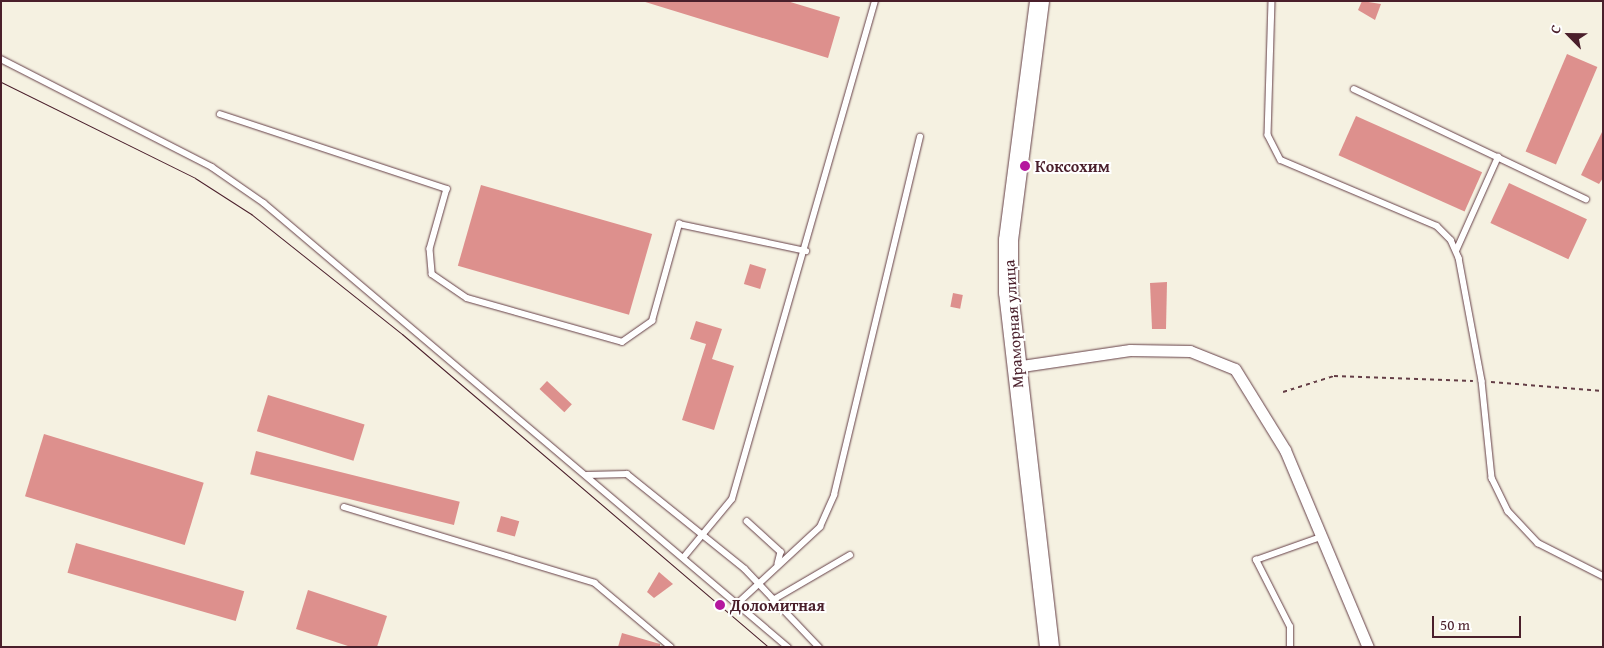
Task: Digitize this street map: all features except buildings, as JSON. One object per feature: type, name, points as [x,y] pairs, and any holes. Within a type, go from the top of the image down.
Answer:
[{"type":"main road","name":"Мраморная улица","points":[[1039,1],[1008,240],[1015,367],[1049,647]]},
{"type":"street","points":[[1015,367],[1130,350],[1190,351],[1235,369],[1284,450],[1368,647]]},
{"type":"lane","points":[[684,557],[732,499],[806,251],[875,1]]},
{"type":"lane","points":[[1272,1],[1268,134],[1281,160],[1437,226],[1456,251],[1482,381],[1492,478],[1508,510],[1538,543],[1603,576]]},
{"type":"lane","points":[[1,59],[187,153],[264,203],[788,647]]},
{"type":"lane","points":[[1354,89],[1586,198]]},
{"type":"lane","points":[[220,114],[447,189],[430,250],[432,274],[466,298],[622,342],[652,321],[679,224],[806,251]]},
{"type":"lane","points":[[738,603],[757,582],[820,527],[834,496],[920,137]]},
{"type":"lane","points":[[1456,251],[1498,157]]},
{"type":"lane","points":[[587,475],[627,474],[704,533],[757,582],[818,647]]},
{"type":"lane","points":[[344,507],[596,582],[671,647]]},
{"type":"lane","points":[[748,521],[780,552],[778,564]]},
{"type":"lane","points":[[1290,647],[1290,627],[1256,560],[1321,537]]},
{"type":"lane","points":[[773,600],[850,555]]},
{"type":"path","points":[[1283,392],[1334,376],[1482,381],[1603,391]]},
{"type":"tram line","points":[[1,82],[195,178],[251,214],[402,334],[769,647]]},
{"type":"place","name":"Коксохим","points":[[1025,166]]},
{"type":"place","name":"Доломитная","points":[[720,605]]}]
